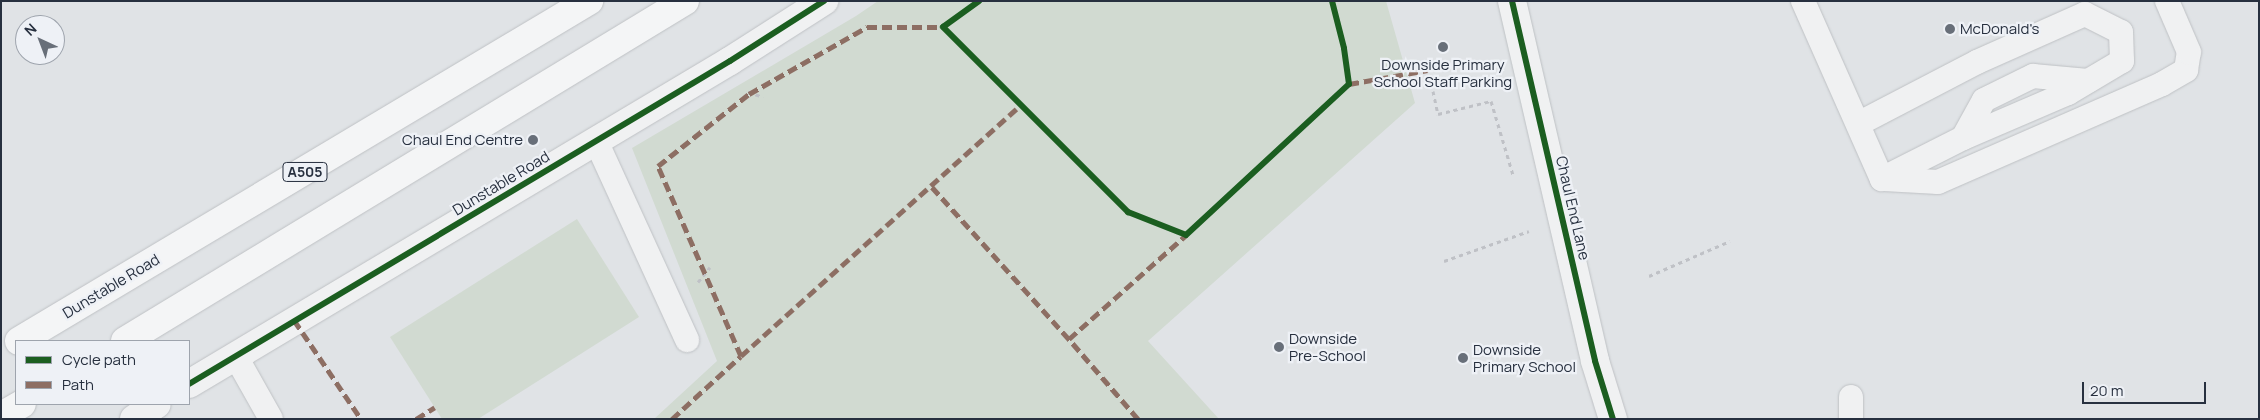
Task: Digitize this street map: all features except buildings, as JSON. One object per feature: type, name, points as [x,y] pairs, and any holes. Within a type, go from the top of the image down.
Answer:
[{"type":"main road","name":"Dunstable Road","points":[[21,340],[589,1]]},
{"type":"main road","points":[[127,340],[685,1]]},
{"type":"main road","name":"Dunstable Road","points":[[1,352],[15,344]]},
{"type":"main road","points":[[1,416],[20,405]]},
{"type":"street","name":"Dunstable Road","points":[[190,383],[756,46],[824,1]]},
{"type":"street","name":"Chaul End Lane","points":[[1512,1],[1595,361],[1613,419]]},
{"type":"street","points":[[134,419],[155,405]]},
{"type":"lane","points":[[1882,179],[1938,182],[2162,84],[2186,70],[2189,52],[2167,1]]},
{"type":"lane","points":[[1804,3],[1882,179]]},
{"type":"lane","points":[[1858,124],[1977,62],[2085,14],[2121,32],[2122,61],[2088,81],[2033,76],[1984,100],[1963,138],[1882,179]]},
{"type":"lane","points":[[596,141],[687,340]]},
{"type":"lane","points":[[235,355],[271,419]]},
{"type":"path","points":[[1433,91],[1438,114],[1491,101],[1516,185]]},
{"type":"path","points":[[750,94],[763,97]]},
{"type":"path","points":[[1444,261],[1563,219]]},
{"type":"path","points":[[1526,222],[1529,231]]},
{"type":"path","points":[[1649,276],[1730,240]]},
{"type":"shaded area","points":[[878,1],[1386,1],[1415,103],[1148,341],[1219,419],[654,419],[717,361],[632,148],[856,16]]},
{"type":"shaded area","points":[[577,219],[639,317],[478,419],[442,419],[390,337]]},
{"type":"marked path","points":[[672,419],[741,356],[658,166],[749,94],[867,27],[943,27]]},
{"type":"marked path","points":[[1349,84],[1428,70]]},
{"type":"marked path","points":[[741,356],[1021,105]]},
{"type":"marked path","points":[[932,187],[1069,339]]},
{"type":"marked path","points":[[1138,419],[1069,339],[1186,235]]},
{"type":"marked path","points":[[294,320],[361,419]]},
{"type":"marked path","points":[[416,419],[435,407]]},
{"type":"cycle path","points":[[190,383],[730,61],[824,1]]},
{"type":"cycle path","points":[[979,1],[943,27],[1128,212],[1186,235],[1349,84],[1344,48],[1332,1]]},
{"type":"cycle path","points":[[1512,1],[1595,361],[1613,419]]},
{"type":"place","name":"McDonald's","points":[[1950,29]]},
{"type":"place","name":"Downside Primary School Staff Parking","points":[[1443,47]]},
{"type":"place","name":"Chaul End Centre","points":[[533,140]]},
{"type":"place","name":"Downside Pre-School","points":[[1279,347]]},
{"type":"place","name":"Downside Primary School","points":[[1463,358]]}]
